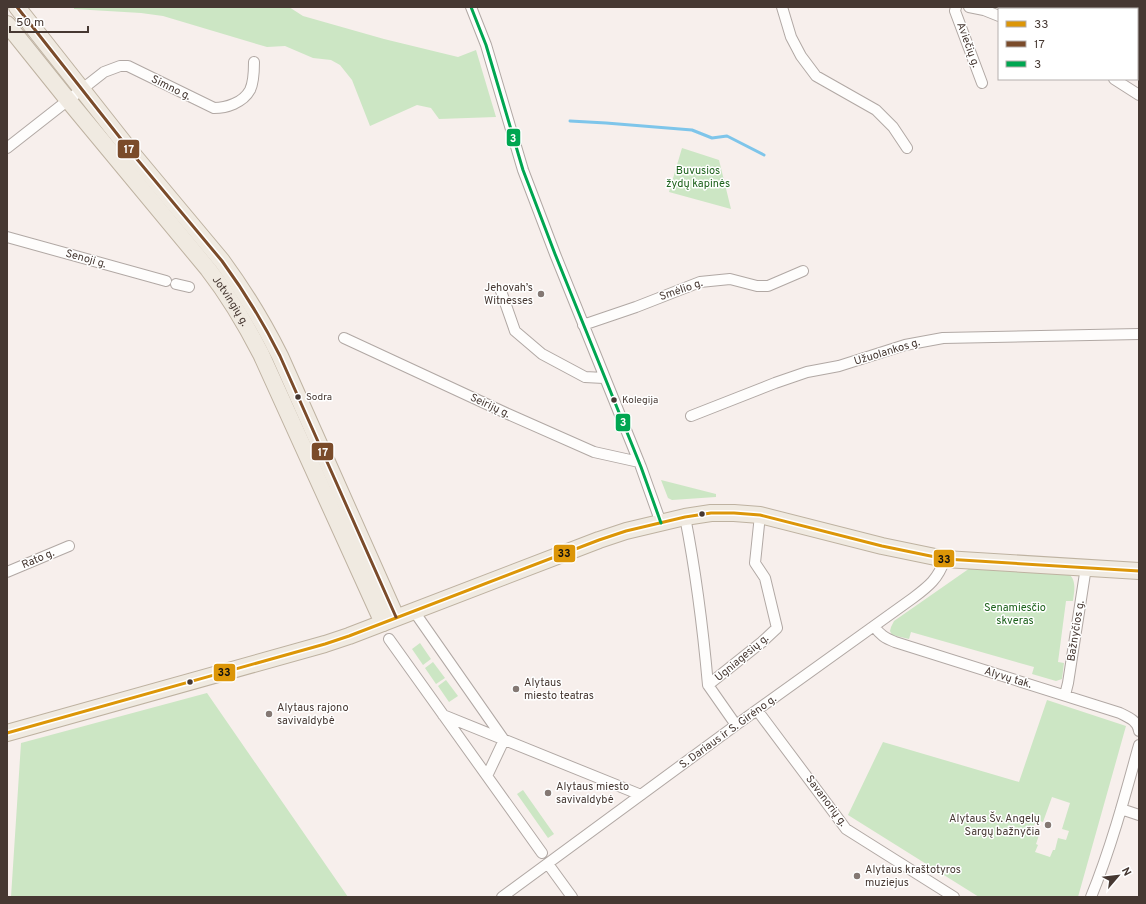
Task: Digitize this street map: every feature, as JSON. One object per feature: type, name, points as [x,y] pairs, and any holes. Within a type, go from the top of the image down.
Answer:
[{"type":"main road","name":"Jotvingių g.","points":[[17,7],[81,90],[241,286],[272,340],[321,447],[390,620]]},
{"type":"main road","name":"Jotvingių g.","points":[[7,24],[228,295],[244,320],[261,354],[306,454],[390,620]]},
{"type":"main road","points":[[306,454],[321,447]]},
{"type":"main road","points":[[7,733],[325,644],[600,540],[685,517],[711,513],[760,515],[945,560],[1138,571]]},
{"type":"street","points":[[471,7],[486,45],[523,170],[604,378],[639,462],[661,523]]},
{"type":"street","points":[[782,7],[791,37],[800,56],[816,76],[876,110],[893,127],[907,148]]},
{"type":"street","name":"Aviečių g.","points":[[956,7],[955,11],[982,83]]},
{"type":"street","points":[[969,7],[984,10],[998,16]]},
{"type":"street","points":[[1138,7],[1139,15]]},
{"type":"street","name":"Simno g.","points":[[7,148],[81,90],[109,70],[120,66],[128,66],[214,108],[222,108],[234,104],[250,91],[253,80],[254,62]]},
{"type":"street","points":[[1116,80],[1139,95]]},
{"type":"street","name":"Senoji g.","points":[[7,237],[189,287]]},
{"type":"street","name":"Smėlio g.","points":[[583,325],[636,307],[700,282],[730,279],[758,286],[768,286],[803,271]]},
{"type":"street","points":[[501,291],[515,330],[542,354],[585,377],[604,378]]},
{"type":"street","name":"Užuolankos g.","points":[[691,416],[807,372],[846,364],[920,341],[943,338],[1139,334]]},
{"type":"street","name":"Seirijų g.","points":[[344,338],[594,452],[639,462]]},
{"type":"street","name":"Ugniagesių g.","points":[[708,686],[777,628],[765,578],[755,563],[760,515]]},
{"type":"street","name":"Ugniagesių g.","points":[[685,517],[692,552],[704,632],[708,686],[736,725]]},
{"type":"street","name":"Rato g.","points":[[7,572],[69,546]]},
{"type":"street","name":"S. Dariaus ir S. Girėno g.","points":[[502,897],[931,584],[941,571],[945,560]]},
{"type":"street","name":"Bažnyčios g.","points":[[1065,695],[1086,567]]},
{"type":"street","points":[[418,617],[504,740]]},
{"type":"street","name":"Alyvų tak.","points":[[874,626],[879,634],[895,642],[1120,713],[1132,719],[1139,728],[1139,731]]},
{"type":"street","points":[[389,639],[542,853]]},
{"type":"street","name":"Savanorių g.","points":[[757,710],[846,829],[954,897]]},
{"type":"street","points":[[443,715],[641,795]]},
{"type":"street","points":[[487,776],[504,740]]},
{"type":"street","points":[[1091,897],[1121,809],[1139,745]]},
{"type":"street","points":[[1121,809],[1139,815]]},
{"type":"street","points":[[548,864],[572,897]]},
{"type":"green space","points":[[74,7],[289,7],[303,16],[384,39],[458,57],[476,50],[496,117],[439,119],[431,108],[417,105],[370,126],[352,80],[340,65],[331,60],[313,58],[285,46],[267,47],[163,16],[141,13],[74,9]]},
{"type":"green space","name":"Buvusios žydų kapinės","points":[[682,148],[719,160],[731,209],[669,192]]},
{"type":"green space","points":[[661,480],[716,494],[716,497],[672,500],[668,498]]},
{"type":"green space","name":"Senamiesčio skveras","points":[[970,568],[1069,574],[1072,577],[1074,587],[1073,601],[1066,601],[1058,662],[1064,663],[1062,679],[1056,681],[1032,674],[1034,667],[911,632],[909,639],[892,635],[890,631],[894,621]]},
{"type":"green space","points":[[420,643],[431,659],[423,665],[412,649]]},
{"type":"green space","points":[[433,662],[445,678],[436,684],[425,668]]},
{"type":"green space","points":[[446,680],[458,696],[449,702],[438,686]]},
{"type":"green space","points":[[207,693],[348,897],[11,897],[21,743]]},
{"type":"green space","points":[[1047,700],[1126,726],[1078,897],[979,897],[848,815],[883,742],[1019,782]],"holes":[[[1052,797],[1070,803],[1062,829],[1069,831],[1066,840],[1058,838],[1055,850],[1053,850],[1050,857],[1035,852],[1038,845],[1036,844],[1040,832],[1033,829],[1036,820],[1043,822]]]},
{"type":"green space","points":[[523,790],[554,834],[548,838],[517,794]]},
{"type":"waterway","points":[[570,121],[692,130],[712,138],[727,136],[764,155]]},
{"type":"transit line","name":"17","points":[[17,7],[136,158],[222,261],[253,307],[280,356],[396,617]]},
{"type":"transit line","name":"3","points":[[471,7],[486,45],[523,170],[555,254],[641,467],[661,523]]},
{"type":"transit line","name":"33","points":[[7,733],[325,644],[599,540],[626,531],[685,517],[711,513],[760,515],[882,546],[945,559],[1139,571]]},
{"type":"place","name":"Jehovah’s Witnesses","points":[[541,294]]},
{"type":"place","name":"Sodra","points":[[298,397]]},
{"type":"place","name":"Kolegija","points":[[614,400]]},
{"type":"place","name":"Alytaus miesto teatras","points":[[516,689]]},
{"type":"place","name":"Alytaus rajono savivaldybė","points":[[269,714]]},
{"type":"place","name":"Alytaus miesto savivaldybė","points":[[548,793]]},
{"type":"place","name":"Alytaus Šv. Angelų Sargų bažnyčia","points":[[1048,825]]},
{"type":"place","name":"Alytaus kraštotyros muziejus","points":[[857,876]]}]
